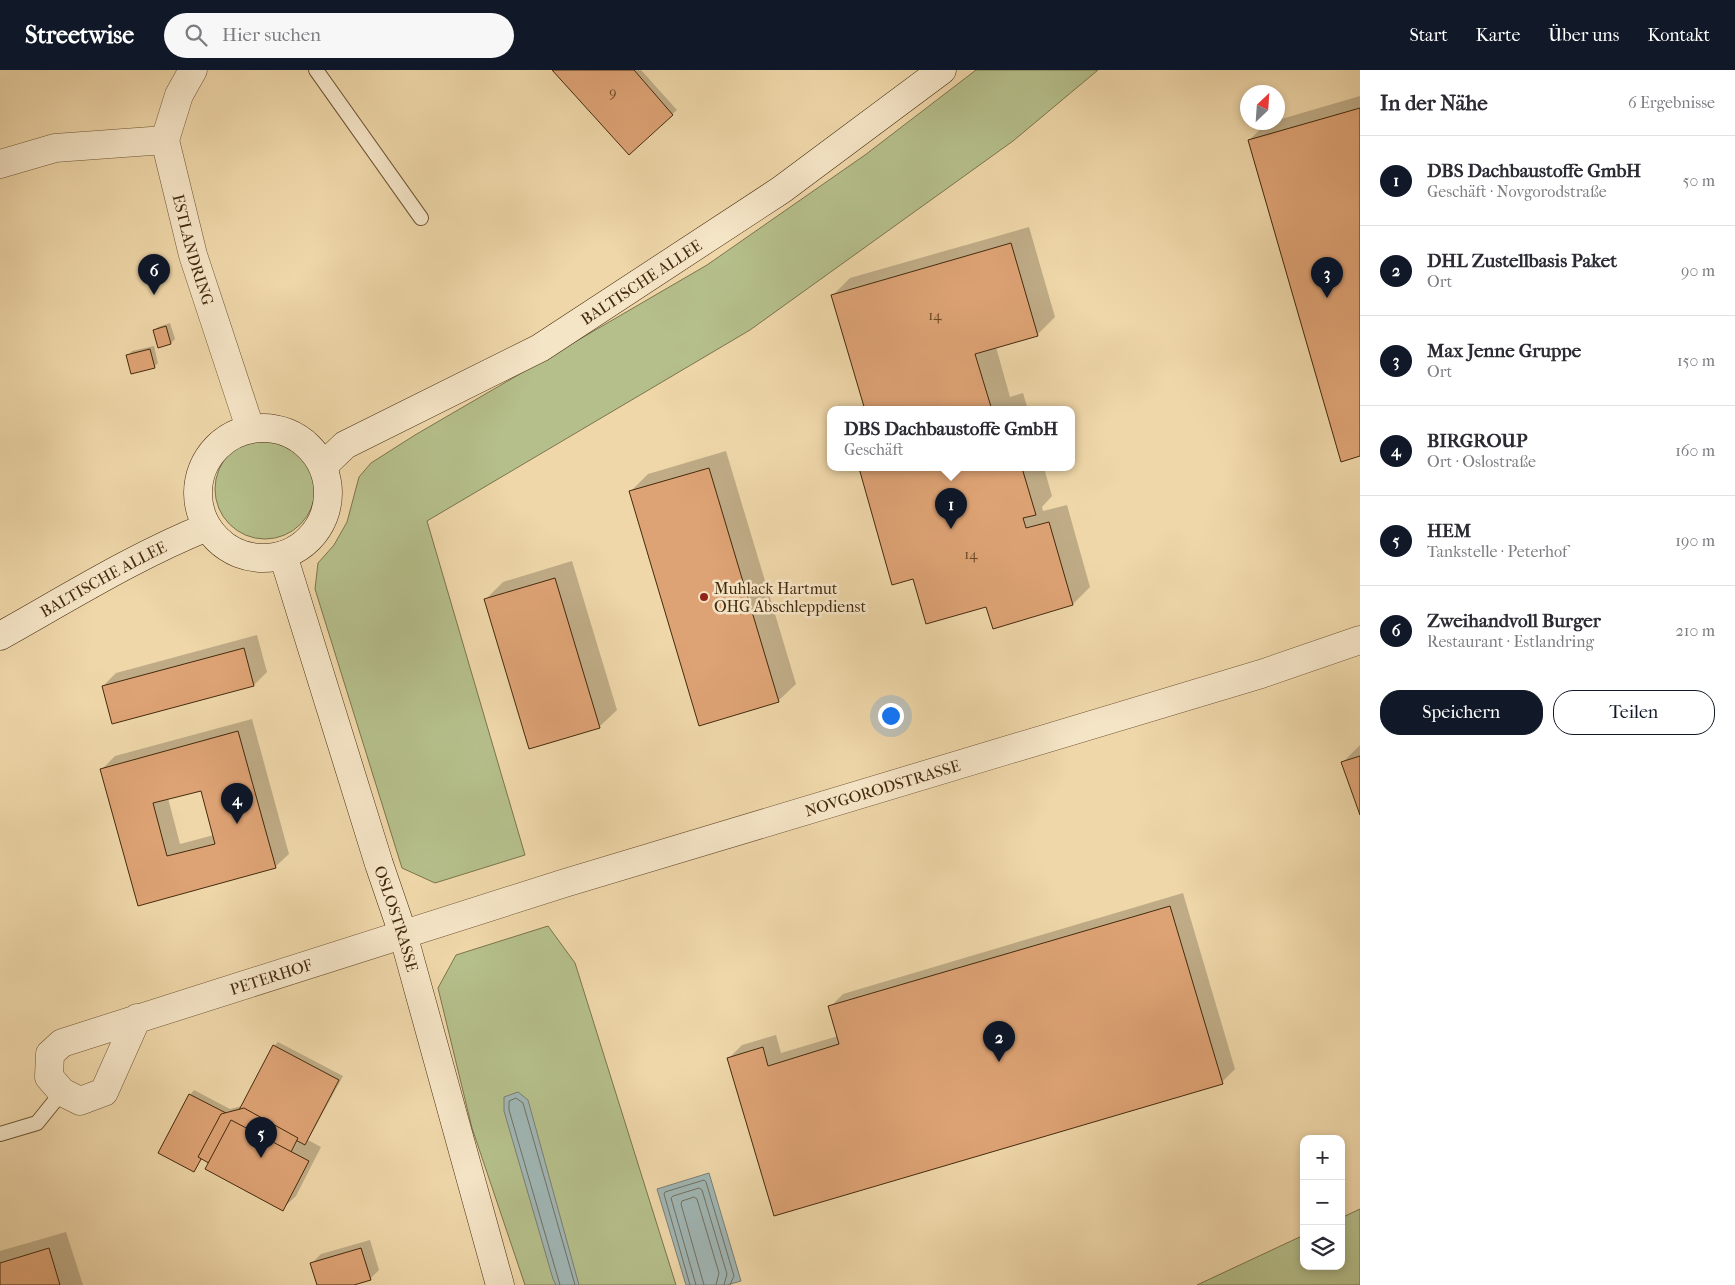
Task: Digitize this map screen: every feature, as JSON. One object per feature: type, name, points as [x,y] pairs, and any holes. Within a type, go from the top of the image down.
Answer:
[{"type":"street","points":[[0,164],[54,148],[165,140],[179,95],[193,70]]},
{"type":"street","name":"BALTISCHE ALLEE","points":[[323,466],[345,445],[540,348],[780,190],[942,70]]},
{"type":"street","name":"ESTLANDRING","points":[[165,140],[193,255],[250,428]]},
{"type":"street","points":[[250,428],[277,428],[296,436],[312,449],[323,466],[329,489],[326,512],[321,523],[307,542],[283,555],[274,558],[255,558],[236,553],[220,542],[207,527],[201,514],[198,500],[200,473],[214,448],[224,439],[237,432],[250,428]]},
{"type":"street","name":"BALTISCHE ALLEE","points":[[0,636],[178,538],[207,527]]},
{"type":"street","name":"OSLOSTRASSE","points":[[283,555],[379,864],[403,934],[500,1285]]},
{"type":"street","name":"NOVGORODSTRASSE","points":[[403,934],[565,883],[1261,674],[1360,640]]},
{"type":"street","name":"PETERHOF","points":[[62,1092],[49,1077],[50,1054],[62,1043],[403,934]]},
{"type":"street","points":[[62,1092],[80,1101],[104,1092],[137,1018]]},
{"type":"lane","points":[[316,70],[421,218]]},
{"type":"lane","points":[[0,1134],[37,1123],[62,1092]]},
{"type":"green space","points":[[976,70],[1098,70],[1013,141],[750,330],[427,521],[525,855],[435,883],[402,868],[315,589],[318,563],[334,545],[347,522],[359,477],[371,463],[415,435],[707,265],[865,155]]},
{"type":"green space","points":[[265,439],[284,443],[301,453],[311,470],[315,489],[311,508],[301,525],[284,535],[265,539],[246,535],[229,525],[219,508],[215,489],[219,470],[229,453],[246,443]]},
{"type":"green space","points":[[548,926],[575,963],[676,1285],[525,1285],[472,1128],[438,988],[456,955]]},
{"type":"green space","points":[[1360,1209],[1360,1285],[1197,1285],[1300,1237],[1300,1270],[1345,1270],[1345,1216]]},
{"type":"water","points":[[518,1092],[528,1100],[579,1285],[556,1285],[553,1279],[504,1111],[504,1097]]},
{"type":"water","points":[[709,1173],[741,1281],[727,1285],[686,1285],[657,1189]]},
{"type":"building","points":[[552,70],[634,70],[673,115],[629,155]]},
{"type":"building","points":[[1360,108],[1360,456],[1341,462],[1248,140]]},
{"type":"building","points":[[1011,243],[1038,336],[975,354],[991,406],[864,406],[831,295]]},
{"type":"building","points":[[166,326],[171,344],[158,348],[153,330]]},
{"type":"building","points":[[150,349],[155,368],[131,374],[126,355]]},
{"type":"building","name":"Muhlack Hartmut OHG Abschleppdienst","points":[[709,468],[779,702],[699,726],[629,491]]},
{"type":"building","points":[[860,471],[1023,471],[1036,515],[1023,518],[1026,528],[1049,522],[1073,605],[993,629],[986,607],[926,624],[913,579],[892,585]]},
{"type":"building","points":[[555,578],[600,728],[529,749],[484,599]]},
{"type":"building","points":[[244,648],[254,686],[112,724],[102,686]]},
{"type":"building","points":[[238,731],[276,868],[138,906],[100,769]],"holes":[[[201,791],[215,844],[167,856],[153,803]]]},
{"type":"building","points":[[1360,756],[1360,815],[1341,762]]},
{"type":"building","points":[[1170,906],[1223,1084],[774,1216],[727,1058],[763,1047],[768,1066],[839,1044],[828,1006]]},
{"type":"building","points":[[273,1045],[339,1080],[305,1145],[239,1110]]},
{"type":"building","points":[[189,1094],[226,1113],[194,1172],[158,1153]]},
{"type":"building","points":[[244,1108],[298,1138],[289,1156],[234,1126],[214,1166],[198,1157],[221,1114]]},
{"type":"building","points":[[231,1120],[309,1161],[283,1211],[205,1169]]},
{"type":"building","points":[[49,1248],[60,1285],[0,1285],[0,1263]]},
{"type":"building","points":[[361,1248],[371,1280],[354,1285],[317,1285],[310,1263]]},
{"type":"place","name":"Zweihandvoll Burger","points":[[154,295]]},
{"type":"place","name":"Max Jenne Gruppe","points":[[1327,298]]},
{"type":"place","name":"DBS Dachbaustoffe GmbH","points":[[951,529]]},
{"type":"place","name":"Muhlack Hartmut OHG Abschleppdienst","points":[[704,597]]},
{"type":"place","name":"BIRGROUP","points":[[237,824]]},
{"type":"place","name":"DHL Zustellbasis Paket","points":[[999,1062]]},
{"type":"place","name":"HEM","points":[[261,1158]]}]
